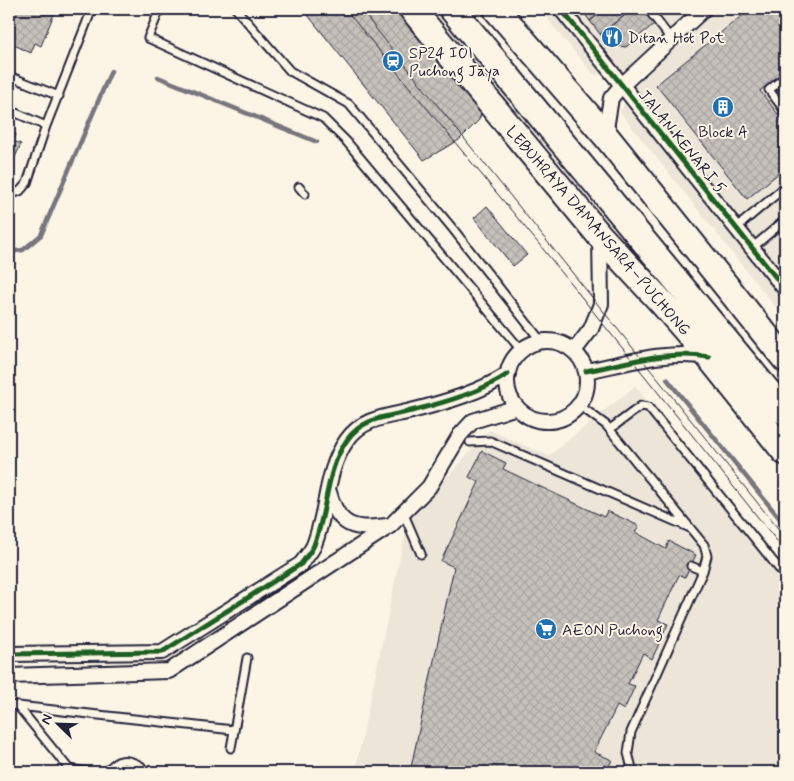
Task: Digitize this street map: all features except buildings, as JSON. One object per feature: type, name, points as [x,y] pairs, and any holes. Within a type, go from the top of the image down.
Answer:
[{"type":"highway","name":"LEBUHRAYA DAMANSARA–PUCHONG","points":[[412,9],[600,236],[664,304],[709,357],[785,452]]},
{"type":"highway","name":"LEBUHRAYA DAMANSARA–PUCHONG","points":[[452,9],[785,412]]},
{"type":"highway","points":[[496,9],[605,135],[785,359]]},
{"type":"street","name":"JALAN KENARI 5","points":[[561,9],[785,289]]},
{"type":"street","points":[[605,135],[611,98],[622,85],[704,9]]},
{"type":"street","points":[[574,351],[590,329],[602,304],[600,236]]},
{"type":"street","points":[[540,341],[553,341],[564,344],[574,351],[586,372],[585,395],[579,405],[560,419],[548,421],[536,420],[517,407],[507,386],[512,361],[521,350],[540,341]]},
{"type":"street","points":[[586,372],[657,356],[684,354],[709,357]]},
{"type":"street","points":[[9,654],[162,652],[301,564],[313,546],[334,464],[347,439],[359,426],[377,417],[415,410],[472,392],[494,384],[508,374]]},
{"type":"street","points":[[9,676],[169,671],[390,526],[429,487],[460,435],[473,421],[517,407]]},
{"type":"street","points":[[329,489],[334,510],[347,522],[363,530],[390,526]]},
{"type":"lane","points":[[9,196],[20,191],[27,183],[46,126],[92,9]]},
{"type":"lane","points":[[160,9],[148,38],[323,118],[347,142],[521,350]]},
{"type":"lane","points":[[236,9],[290,71],[350,104],[453,229],[540,341]]},
{"type":"lane","points":[[648,9],[671,39]]},
{"type":"lane","points":[[9,76],[59,96]]},
{"type":"lane","points":[[785,77],[769,90],[785,111]]},
{"type":"lane","points":[[9,110],[46,126]]},
{"type":"lane","points":[[299,187],[305,194]]},
{"type":"lane","points":[[736,228],[785,187]]},
{"type":"lane","points":[[752,248],[785,220]]},
{"type":"lane","points":[[579,405],[610,429],[704,545],[707,556],[703,571],[631,732],[628,752],[633,772]]},
{"type":"lane","points":[[610,429],[640,406],[648,408],[785,576]]},
{"type":"lane","points":[[470,442],[490,441],[690,528]]},
{"type":"lane","points":[[403,512],[421,554]]},
{"type":"lane","points":[[691,566],[703,571]]},
{"type":"lane","points":[[231,748],[247,658]]},
{"type":"lane","points":[[9,704],[233,730]]},
{"type":"lane","points":[[17,705],[69,771],[88,772]]},
{"type":"lane","points":[[106,772],[113,763],[128,759],[141,766],[144,772]]},
{"type":"shaded area","points":[[539,9],[785,9],[785,319],[620,112],[635,82],[593,74]]},
{"type":"shaded area","points":[[635,386],[785,571],[785,772],[355,772],[411,505],[432,495],[489,430],[549,456]]},
{"type":"waterway","points":[[9,252],[23,250],[41,235],[111,71]]},
{"type":"waterway","points":[[158,77],[317,142]]},
{"type":"waterway","points":[[667,379],[785,525]]},
{"type":"tram line","points":[[345,9],[543,249],[785,551]]},
{"type":"tram line","points":[[360,9],[785,537]]},
{"type":"cycle path","points":[[561,9],[785,289]]},
{"type":"cycle path","points":[[586,371],[662,356],[693,355],[709,357]]},
{"type":"cycle path","points":[[9,654],[162,652],[301,564],[313,548],[319,532],[331,478],[340,452],[347,440],[361,426],[378,419],[463,396],[508,374]]},
{"type":"place","name":"Ditan Hot Pot","points":[[612,37]]},
{"type":"place","name":"SP24 IOI Puchong Jaya","points":[[393,61]]},
{"type":"place","name":"Block A","points":[[723,107]]},
{"type":"place","name":"AEON Puchong","points":[[546,629]]}]
